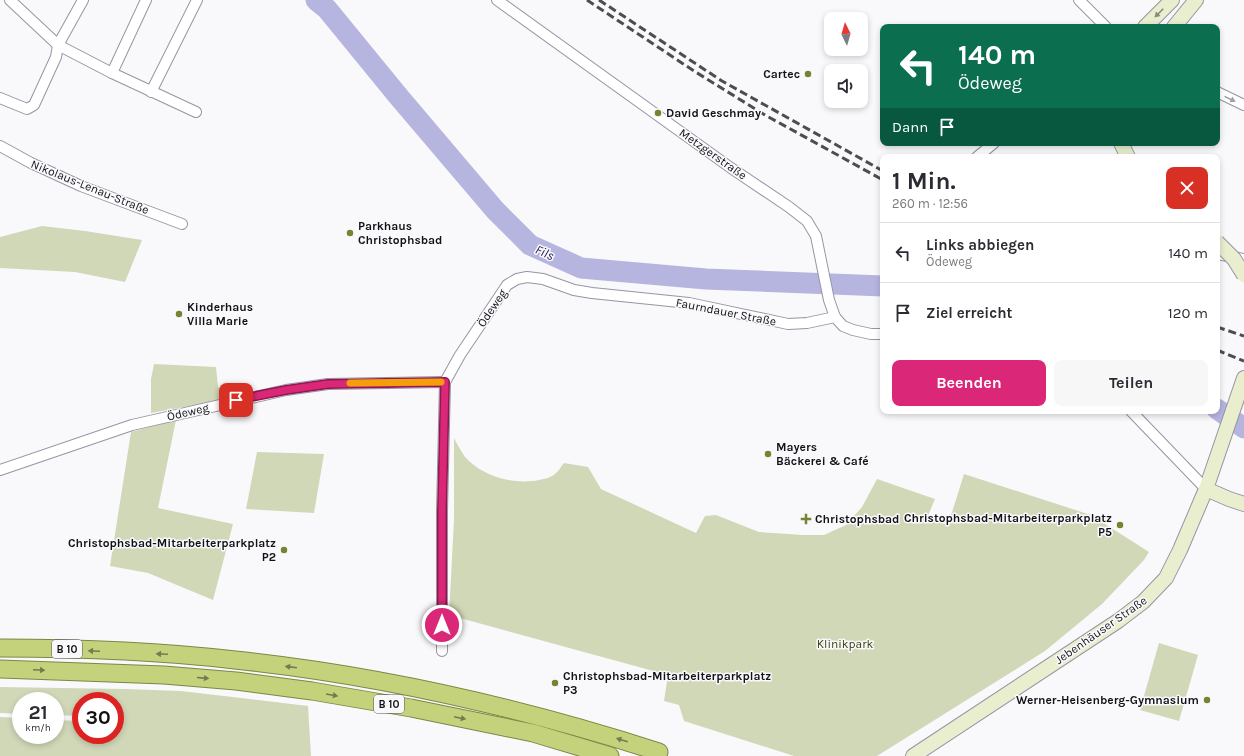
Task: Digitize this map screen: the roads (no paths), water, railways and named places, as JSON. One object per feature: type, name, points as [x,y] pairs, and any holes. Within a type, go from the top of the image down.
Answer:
[{"type":"highway","name":"B 10","points":[[0,648],[175,654],[312,670],[412,688],[535,715],[597,732],[659,752]]},
{"type":"highway","name":"B 10","points":[[0,669],[164,675],[236,681],[312,691],[411,708],[533,733],[610,756]]},
{"type":"main road","points":[[1148,24],[1172,0]]},
{"type":"main road","points":[[1176,24],[1196,0]]},
{"type":"main road","points":[[1220,245],[1234,259],[1244,275]]},
{"type":"main road","name":"Jebenhäuser Straße","points":[[919,754],[1118,621],[1143,602],[1166,578],[1206,490],[1244,378]]},
{"type":"main road","points":[[1206,490],[1228,500],[1244,504]]},
{"type":"street","points":[[10,0],[58,45],[151,92],[196,112]]},
{"type":"street","points":[[0,98],[27,109],[34,106],[56,57],[58,45],[83,0]]},
{"type":"street","points":[[112,73],[146,0]]},
{"type":"street","points":[[151,92],[197,0]]},
{"type":"street","name":"Metzgerstraße","points":[[497,0],[807,221],[816,236],[829,300],[835,317]]},
{"type":"street","points":[[1079,0],[1103,24]]},
{"type":"street","points":[[1220,93],[1244,105]]},
{"type":"street","name":"Nikolaus-Lenau-Straße","points":[[0,146],[31,163],[81,186],[182,224]]},
{"type":"street","points":[[981,154],[990,146]]},
{"type":"street","points":[[1220,255],[1244,259]]},
{"type":"street","name":"Ödeweg","points":[[0,470],[132,425],[279,391],[328,384],[445,382],[460,355],[507,285],[516,280],[527,277],[542,279]]},
{"type":"street","name":"Faurndauer Straße","points":[[542,279],[574,290],[689,303],[788,324],[807,323],[835,317]]},
{"type":"street","points":[[835,317],[843,326],[853,330],[880,334]]},
{"type":"street","points":[[442,651],[442,511],[445,382]]},
{"type":"street","points":[[1134,414],[1206,490]]},
{"type":"waterway","name":"Fils","points":[[316,0],[327,9],[495,210],[530,245],[581,268],[706,279],[880,286]]},
{"type":"waterway","name":"Fils","points":[[1220,411],[1244,428]]},
{"type":"railway","points":[[587,0],[694,71],[765,115],[880,178]]},
{"type":"railway","points":[[599,0],[722,81],[880,169]]},
{"type":"railway","points":[[1220,328],[1244,336]]},
{"type":"railway","points":[[1220,351],[1244,361]]},
{"type":"place","name":"Cartec","points":[[808,74]]},
{"type":"place","name":"David Geschmay","points":[[658,113]]},
{"type":"place","name":"Parkhaus Christophsbad","points":[[350,233]]},
{"type":"place","name":"Kinderhaus Villa Marie","points":[[179,314]]},
{"type":"place","name":"Mayers Bäckerei & Café","points":[[768,454]]},
{"type":"place","name":"Christophsbad","points":[[806,519]]},
{"type":"place","name":"Christophsbad-Mitarbeiterparkplatz P5","points":[[1120,525]]},
{"type":"place","name":"Christophsbad-Mitarbeiterparkplatz P2","points":[[284,550]]},
{"type":"place","name":"Christophsbad-Mitarbeiterparkplatz P3","points":[[555,683]]},
{"type":"place","name":"Werner-Heisenberg-Gymnasium","points":[[1207,700]]},
{"type":"park label","name":"Klinikpark","points":[[845,644]]}]
